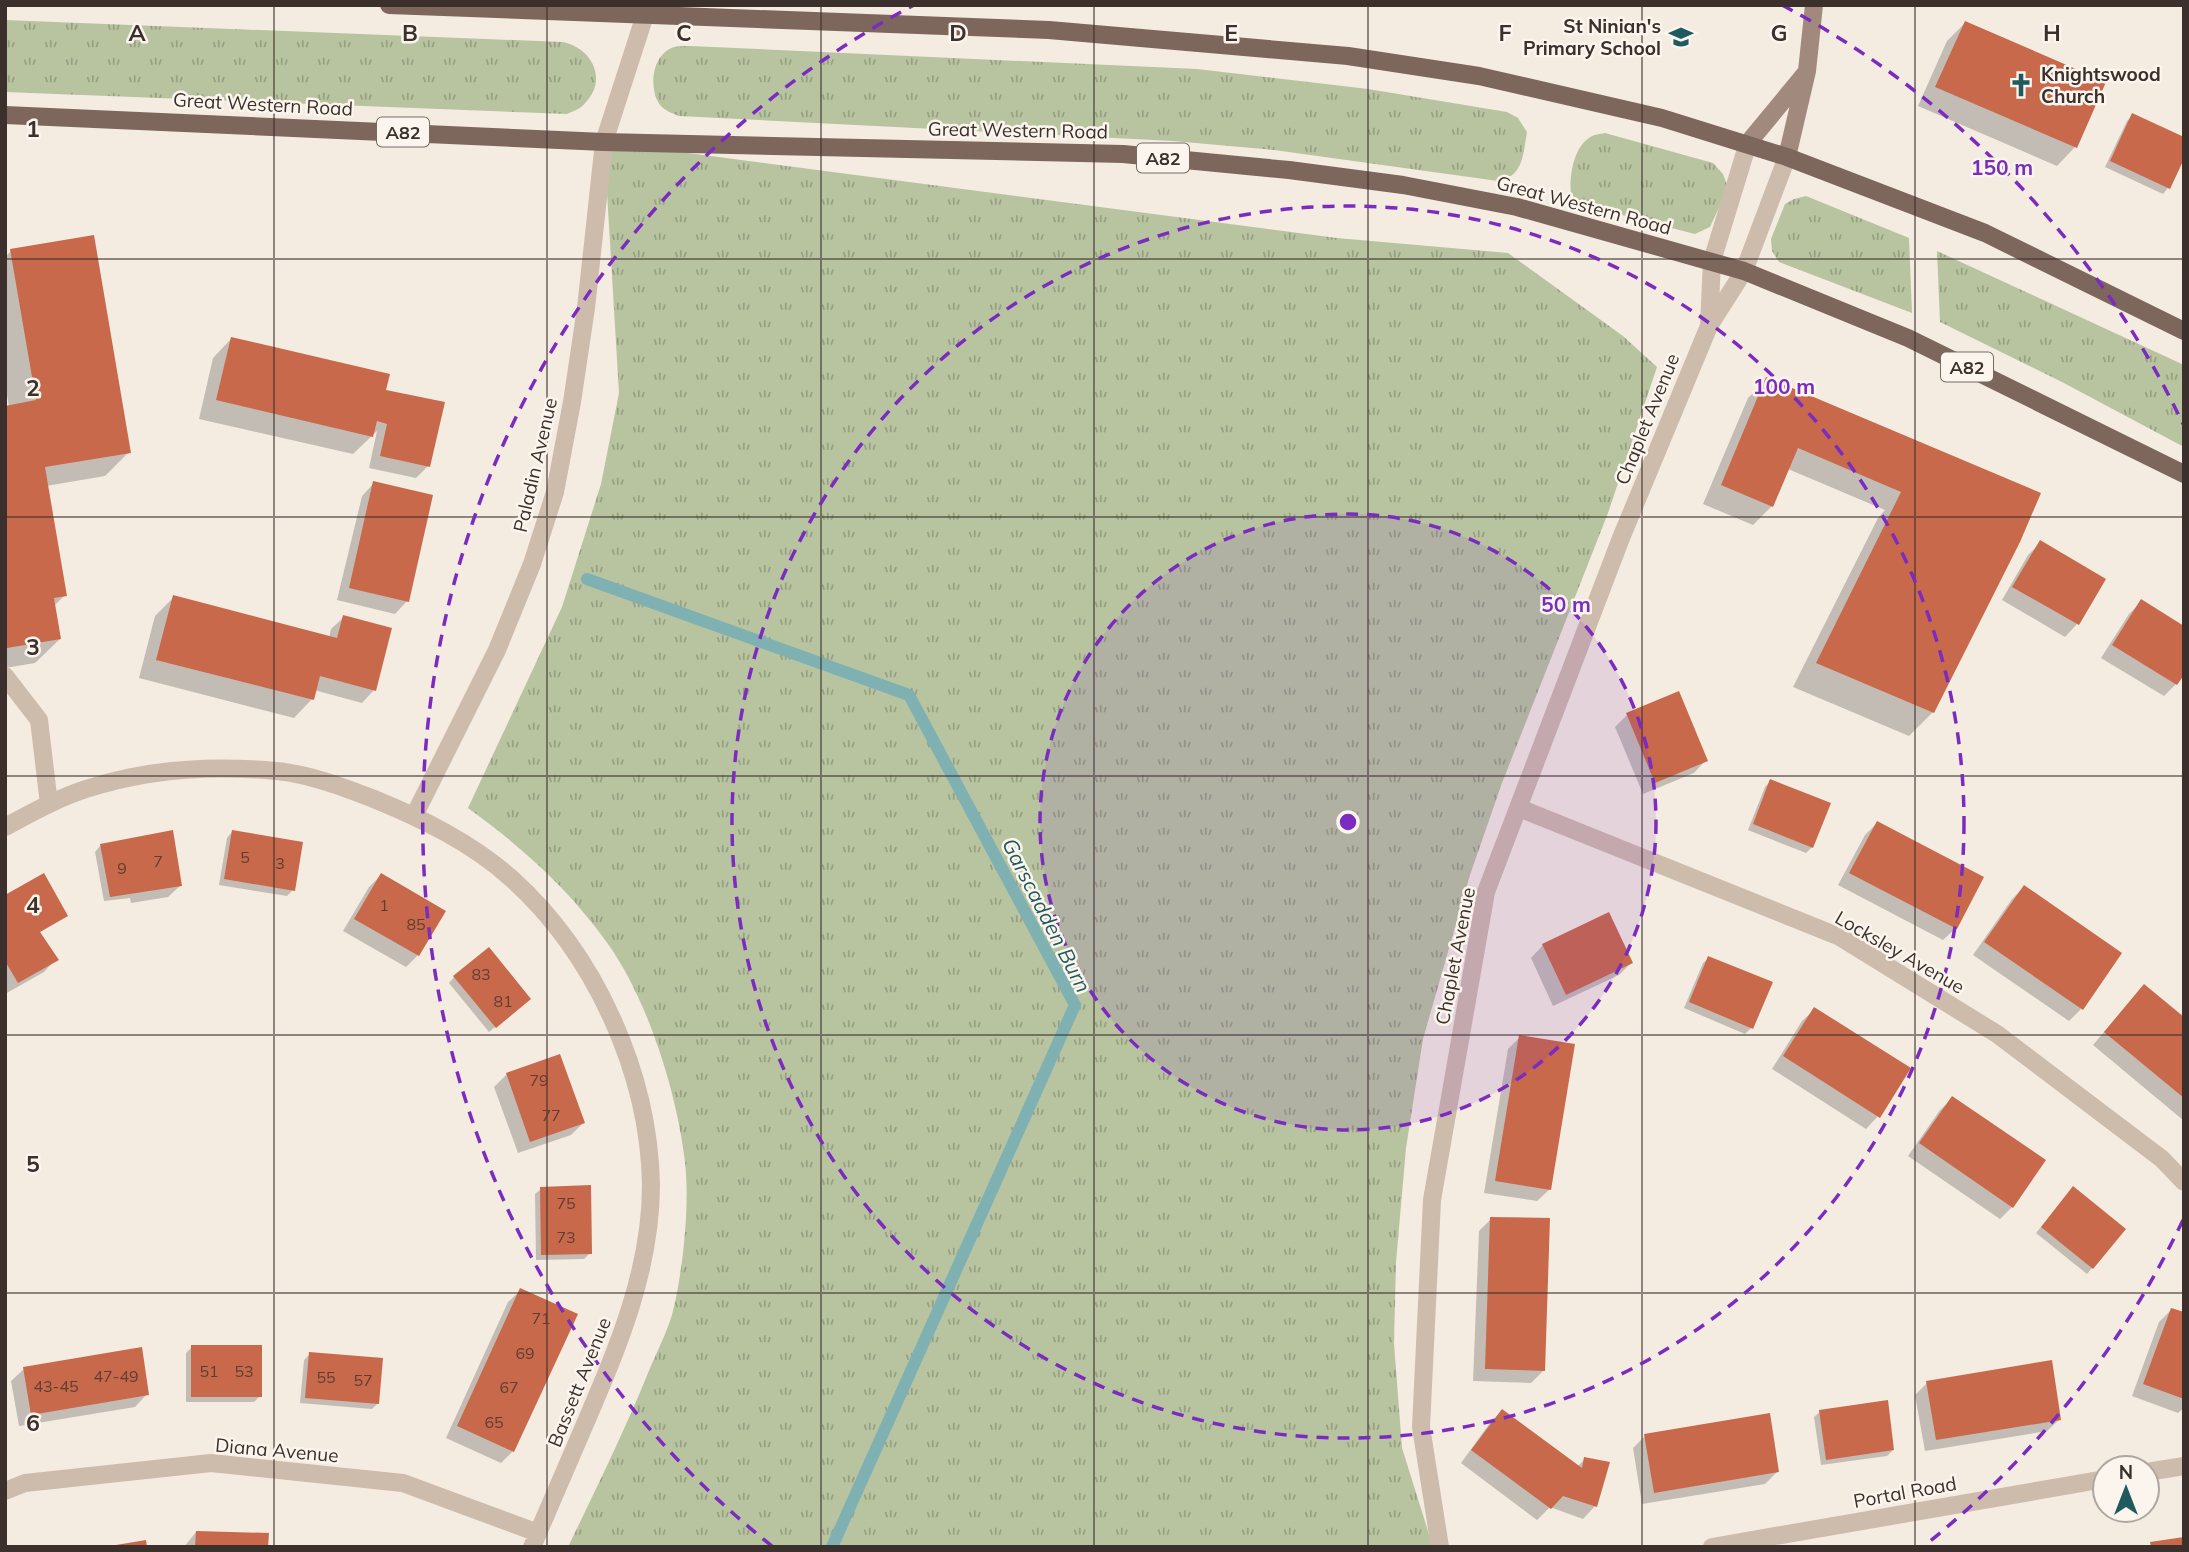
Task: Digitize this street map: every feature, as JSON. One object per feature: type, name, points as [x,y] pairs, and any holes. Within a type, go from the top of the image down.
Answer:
[{"type":"main road","points":[[389,5],[646,10],[1049,30],[1349,56],[1479,76],[1662,118],[1787,157],[1986,233],[2184,331]]},
{"type":"main road","name":"Great Western Road","points":[[5,115],[604,142],[1123,154],[1289,170],[1403,185],[1517,207],[1744,271],[1908,338],[2184,474]]},
{"type":"street","points":[[1787,157],[1807,71],[1814,5]]},
{"type":"street","name":"Paladin Avenue","points":[[414,816],[497,650],[532,564],[555,492],[586,308],[604,142],[646,10]]},
{"type":"street","points":[[1748,143],[1807,71]]},
{"type":"street","name":"Chaplet Avenue","points":[[1709,326],[1712,261],[1748,143]]},
{"type":"street","name":"Chaplet Avenue","points":[[1440,1547],[1421,1427],[1432,1200],[1486,892],[1622,538],[1709,326],[1744,271],[1787,157]]},
{"type":"street","points":[[5,676],[39,720],[49,804]]},
{"type":"street","name":"Bassett Avenue","points":[[5,827],[49,804],[86,789],[160,772],[212,768],[279,771],[340,786],[414,816],[467,846],[511,879],[546,915],[576,954],[603,1002],[627,1056],[639,1096],[648,1142],[649,1240],[621,1340],[535,1540]]},
{"type":"street","name":"Locksley Avenue","points":[[1519,808],[1840,937],[1997,1034],[2162,1159],[2184,1182]]},
{"type":"street","name":"Diana Avenue","points":[[5,1491],[25,1483],[211,1463],[403,1483],[535,1540]]},
{"type":"street","points":[[2161,1469],[2184,1465]]},
{"type":"street","name":"Portal Road","points":[[1712,1547],[2091,1481]]},
{"type":"green space","points":[[5,20],[563,42],[573,45],[588,57],[596,74],[596,83],[584,104],[567,114],[5,92]]},
{"type":"green space","points":[[674,47],[1197,69],[1368,89],[1507,112],[1518,118],[1527,132],[1518,169],[1507,179],[1498,181],[1274,150],[1173,141],[679,116],[666,110],[656,98],[654,72],[667,51]]},
{"type":"green space","points":[[1605,133],[1713,163],[1723,174],[1728,188],[1710,227],[1695,234],[1585,205],[1571,195],[1572,172],[1579,149],[1590,137]]},
{"type":"green space","points":[[604,142],[1337,238],[1508,253],[1623,336],[1657,367],[1608,513],[1502,783],[1470,875],[1423,1039],[1406,1148],[1396,1262],[1394,1343],[1402,1448],[1433,1547],[568,1547],[610,1460],[672,1315],[684,1238],[687,1198],[685,1162],[675,1107],[659,1048],[636,992],[608,944],[561,887],[526,854],[468,808],[562,607],[601,484],[619,393]]},
{"type":"green space","points":[[1806,196],[1909,238],[1912,313],[1779,262],[1772,251],[1771,239],[1785,204]]},
{"type":"green space","points":[[1937,251],[2184,365],[2184,447],[2062,382],[1940,322]]},
{"type":"building","name":"Knightswood Church","points":[[1965,21],[2106,82],[2077,148],[1935,87]]},
{"type":"building","points":[[2132,113],[2184,137],[2184,159],[2170,189],[2110,161]]},
{"type":"building","points":[[94,235],[131,453],[45,467],[67,596],[54,598],[61,639],[7,648],[5,406],[36,400],[10,249]]},
{"type":"building","points":[[231,337],[390,374],[386,390],[445,402],[430,467],[380,456],[387,424],[377,421],[373,437],[216,400]]},
{"type":"building","points":[[1766,377],[2041,493],[2020,542],[1934,713],[1816,663],[1901,492],[1798,448],[1773,507],[1721,485]]},
{"type":"building","points":[[373,481],[433,495],[409,602],[349,588]]},
{"type":"building","points":[[2040,540],[2106,579],[2079,625],[2012,587]]},
{"type":"building","points":[[173,595],[337,638],[343,615],[392,628],[376,691],[320,676],[314,700],[156,660]]},
{"type":"building","points":[[2141,599],[2184,626],[2184,675],[2177,685],[2112,645]]},
{"type":"building","points":[[1679,691],[1708,761],[1655,783],[1626,713]]},
{"type":"building","points":[[1770,779],[1831,803],[1813,848],[1753,824]]},
{"type":"building","points":[[1877,821],[1984,877],[1957,929],[1849,873]]},
{"type":"building","points":[[173,830],[182,886],[110,897],[100,844]]},
{"type":"building","points":[[232,830],[303,842],[295,891],[224,879]]},
{"type":"building","points":[[44,873],[68,916],[40,932],[59,960],[18,983],[5,961],[5,895]]},
{"type":"building","points":[[381,873],[446,911],[419,956],[354,919]]},
{"type":"building","points":[[2024,885],[2122,953],[2083,1010],[1984,942]]},
{"type":"building","points":[[1609,912],[1633,963],[1566,995],[1542,944]]},
{"type":"building","points":[[489,947],[531,999],[496,1028],[453,976]]},
{"type":"building","points":[[1708,956],[1773,982],[1753,1029],[1689,1002]]},
{"type":"building","points":[[2144,984],[2184,1017],[2184,1098],[2104,1032]]},
{"type":"building","points":[[1814,1007],[1911,1068],[1880,1118],[1783,1056]]},
{"type":"building","points":[[1519,1035],[1575,1044],[1551,1190],[1495,1181]]},
{"type":"building","points":[[560,1054],[585,1123],[530,1142],[506,1073]]},
{"type":"building","points":[[1952,1096],[2046,1160],[2013,1208],[1919,1143]]},
{"type":"building","points":[[591,1185],[592,1254],[541,1255],[540,1187]]},
{"type":"building","points":[[2073,1186],[2126,1229],[2093,1269],[2041,1227]]},
{"type":"building","points":[[1490,1217],[1550,1218],[1545,1371],[1485,1369]]},
{"type":"building","points":[[520,1288],[578,1314],[514,1452],[457,1426]]},
{"type":"building","points":[[2171,1308],[2184,1312],[2184,1399],[2143,1384]]},
{"type":"building","points":[[191,1345],[262,1345],[262,1397],[191,1397]]},
{"type":"building","points":[[142,1347],[149,1395],[31,1415],[23,1367]]},
{"type":"building","points":[[309,1352],[383,1358],[379,1404],[305,1398]]},
{"type":"building","points":[[2052,1360],[2061,1420],[1936,1440],[1926,1381]]},
{"type":"building","points":[[1888,1400],[1894,1450],[1826,1460],[1819,1410]]},
{"type":"building","points":[[1502,1409],[1582,1468],[1584,1457],[1610,1462],[1597,1507],[1563,1496],[1551,1509],[1471,1450]]},
{"type":"building","points":[[1770,1413],[1779,1472],[1654,1493],[1644,1434]]},
{"type":"building","points":[[196,1531],[269,1533],[268,1547],[195,1547]]},
{"type":"building","points":[[2184,1537],[2184,1547],[2151,1547],[2150,1542]]},
{"type":"building","points":[[146,1540],[147,1547],[116,1547],[116,1545]]},
{"type":"waterway","name":"Garscadden Burn","points":[[587,579],[909,695],[1075,1005],[832,1547]]},
{"type":"place","name":"St Ninian's Primary School","points":[[1681,37]]},
{"type":"place","name":"Knightswood Church","points":[[2021,85]]}]
